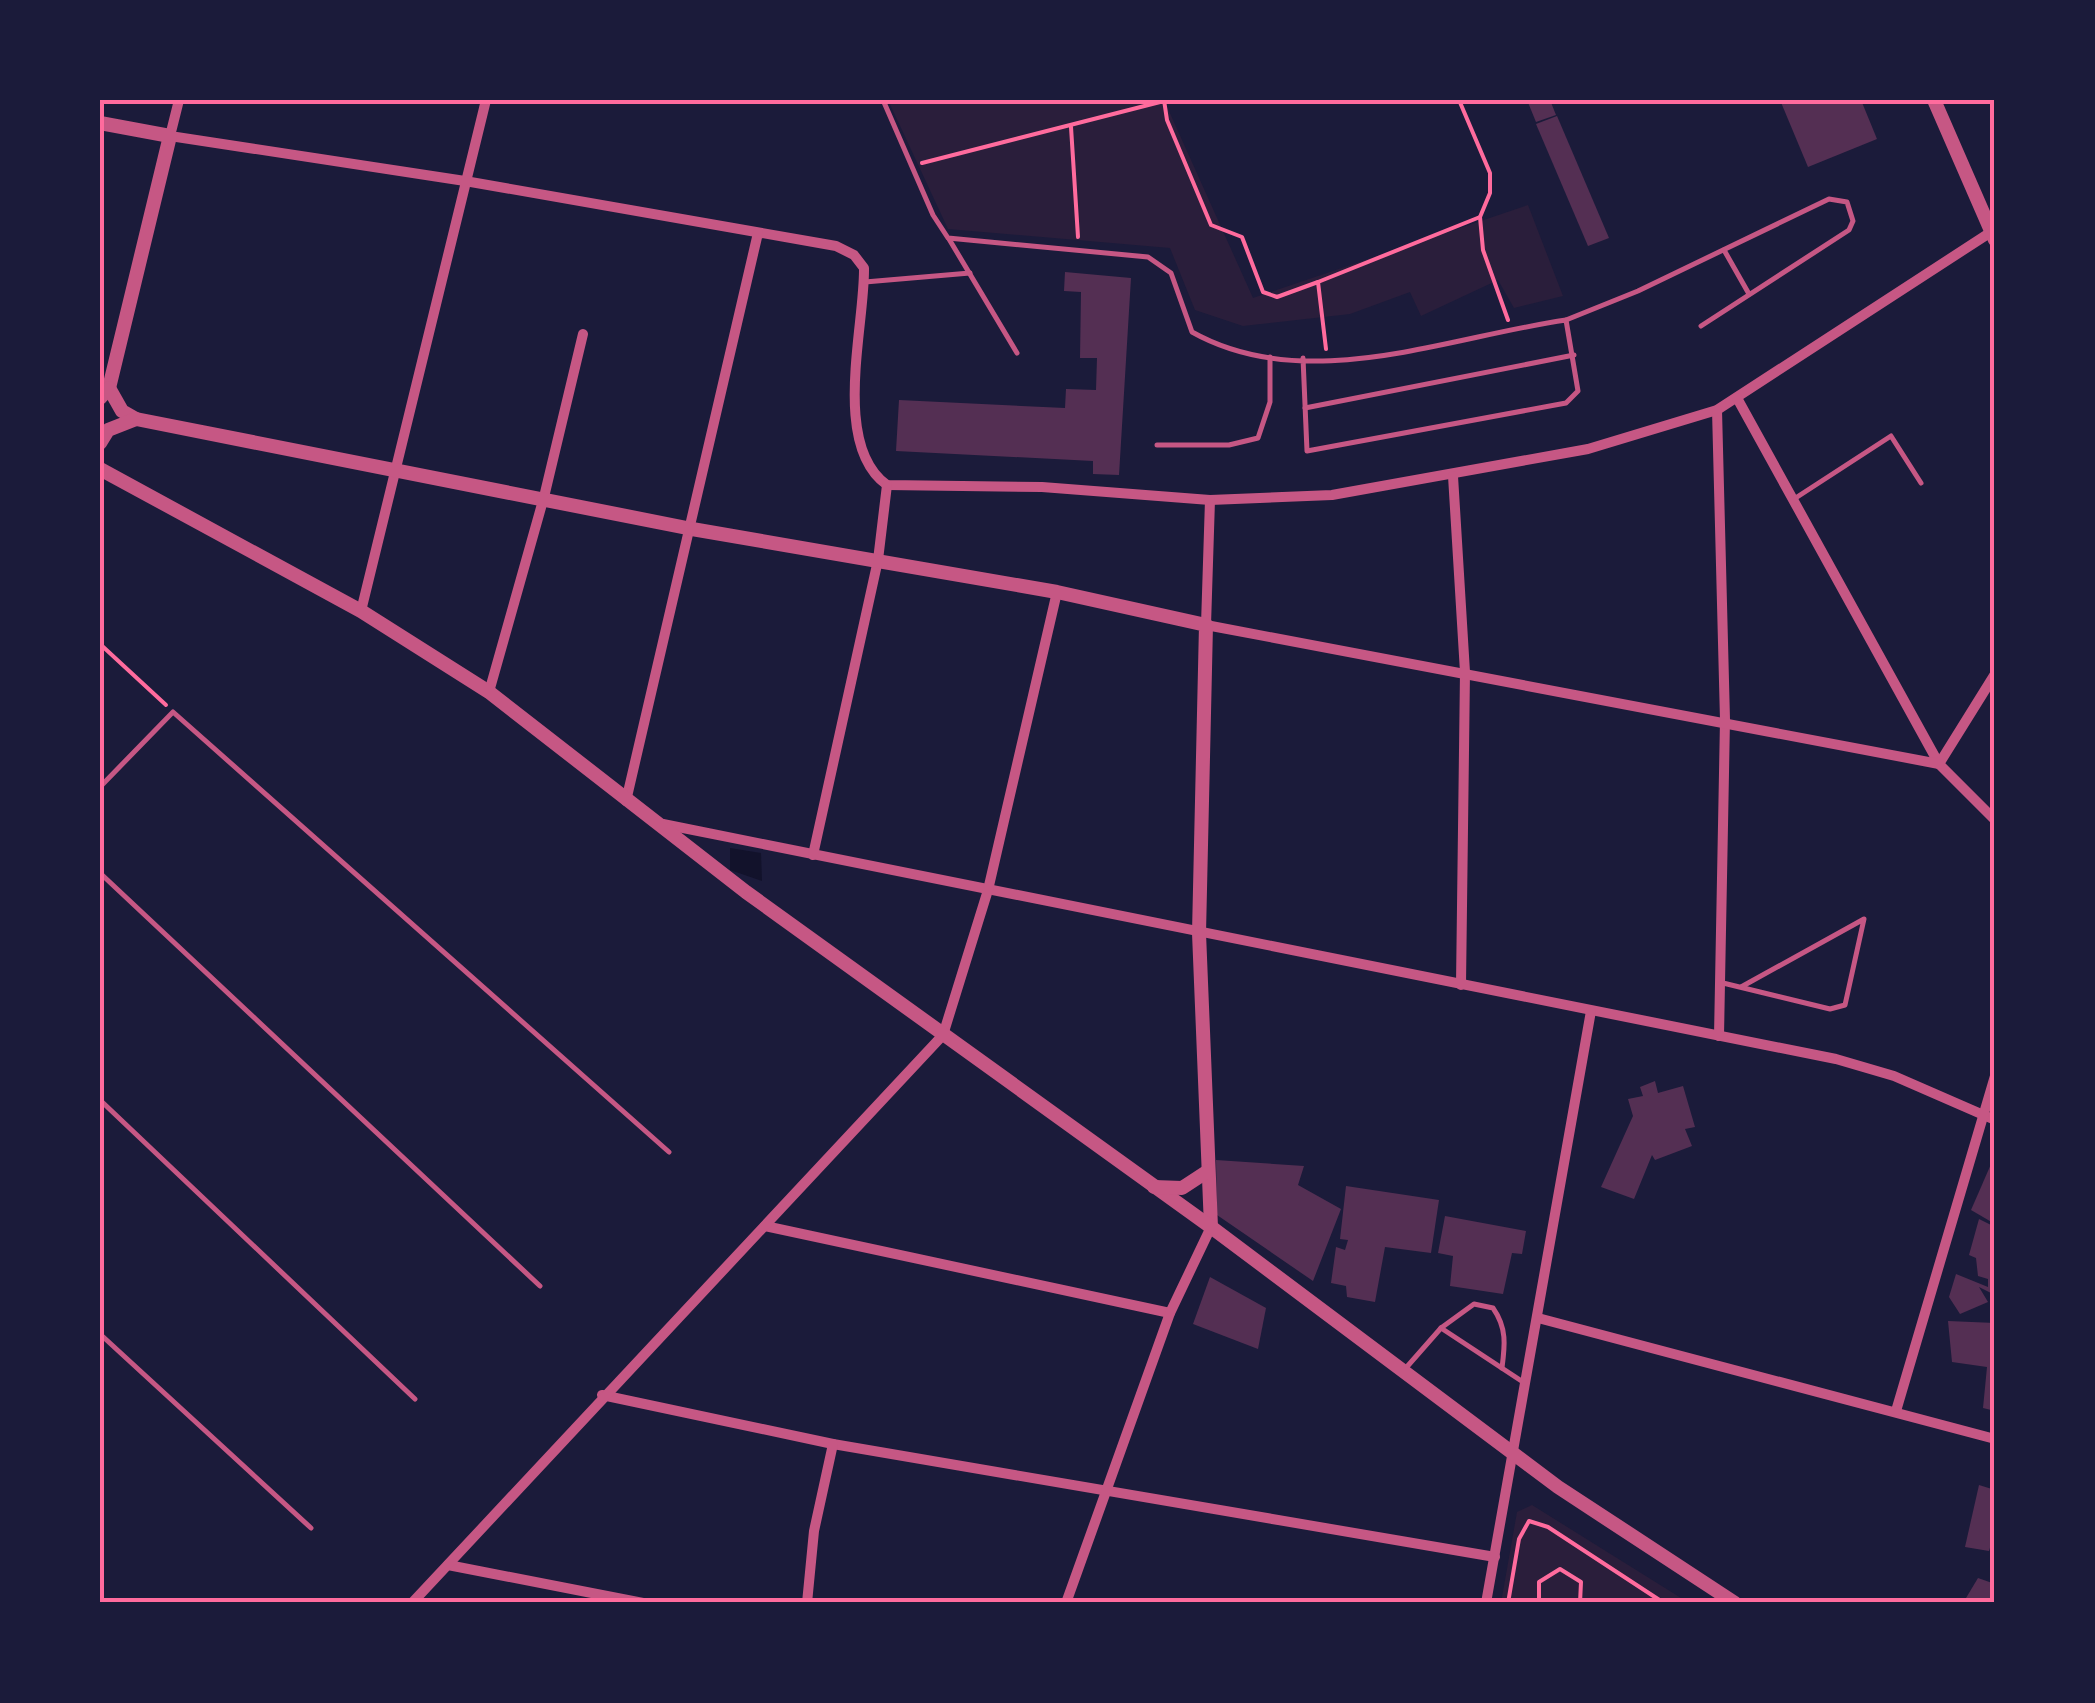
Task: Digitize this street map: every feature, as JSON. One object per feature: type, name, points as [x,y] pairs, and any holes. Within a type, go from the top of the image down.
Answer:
[{"type":"street","points":[[178,100],[104,393],[136,420],[399,468],[692,529],[1057,592],[1940,764]]},
{"type":"street","points":[[361,611],[486,100]]},
{"type":"street","points":[[100,123],[836,246],[862,262],[864,282],[855,358],[858,432],[866,460],[888,485],[1042,487],[1210,500],[1332,496],[1453,476],[1588,449],[1717,410],[1993,236],[1934,100]]},
{"type":"street","points":[[626,802],[758,233]]},
{"type":"street","points":[[488,692],[544,497],[583,334]]},
{"type":"street","points":[[1737,398],[1940,764],[1995,820]]},
{"type":"street","points":[[1717,410],[1725,720],[1719,1036]]},
{"type":"street","points":[[100,443],[108,430],[136,420]]},
{"type":"street","points":[[100,469],[361,611],[488,692],[626,802],[1514,1454],[1645,1547],[1735,1603]]},
{"type":"street","points":[[1453,476],[1465,672],[1461,985]]},
{"type":"street","points":[[813,855],[878,560],[888,485]]},
{"type":"street","points":[[1066,1603],[1170,1313],[1211,1228],[1198,932],[1210,500]]},
{"type":"street","points":[[412,1603],[942,1034],[988,890],[1057,592]]},
{"type":"street","points":[[1940,764],[1995,674]]},
{"type":"street","points":[[658,823],[1836,1059],[1894,1076],[1990,1117]]},
{"type":"street","points":[[1486,1603],[1591,1011]]},
{"type":"street","points":[[1896,1412],[1990,1117],[1995,1076]]},
{"type":"street","points":[[1150,1186],[1182,1188],[1208,1172]]},
{"type":"street","points":[[765,1226],[1170,1313]]},
{"type":"street","points":[[1538,1318],[1995,1439]]},
{"type":"street","points":[[602,1395],[833,1444],[1494,1557]]},
{"type":"street","points":[[806,1603],[814,1531],[833,1444]]},
{"type":"street","points":[[448,1565],[643,1603]]},
{"type":"lane","points":[[883,100],[948,238],[1017,353]]},
{"type":"lane","points":[[948,238],[1079,249],[1160,262],[1171,273],[1192,332],[1211,343],[1270,357],[1357,362],[1566,320],[1828,200],[1848,202],[1853,221],[1849,230],[1701,326]]},
{"type":"lane","points":[[1724,250],[1749,294]]},
{"type":"lane","points":[[864,282],[970,272]]},
{"type":"lane","points":[[1303,358],[1306,451],[1566,403],[1578,391],[1566,320]]},
{"type":"lane","points":[[1305,408],[1574,354]]},
{"type":"lane","points":[[1157,445],[1229,445],[1258,438],[1270,402],[1270,357]]},
{"type":"lane","points":[[1794,500],[1891,436],[1921,483]]},
{"type":"lane","points":[[100,787],[173,712],[669,1152]]},
{"type":"lane","points":[[100,873],[540,1286]]},
{"type":"lane","points":[[1720,982],[1741,987],[1839,1009],[1845,1005],[1864,919],[1741,987]]},
{"type":"lane","points":[[100,1100],[415,1399]]},
{"type":"lane","points":[[1403,1372],[1441,1328],[1474,1304],[1493,1308],[1506,1338],[1502,1368]]},
{"type":"lane","points":[[1441,1328],[1527,1384]]},
{"type":"lane","points":[[100,1334],[311,1528]]},
{"type":"path","points":[[912,166],[1164,100],[1167,120],[1211,225],[1242,237],[1263,292],[1277,297],[1480,217]]},
{"type":"path","points":[[1459,100],[1490,173],[1490,193],[1480,217],[1488,274],[1512,328]]},
{"type":"path","points":[[1071,127],[1079,249]]},
{"type":"path","points":[[1318,282],[1328,360]]},
{"type":"path","points":[[100,644],[173,712]]},
{"type":"path","points":[[1508,1603],[1518,1540],[1529,1521],[1548,1527],[1664,1603]]},
{"type":"path","points":[[1539,1603],[1539,1582],[1560,1569],[1581,1582],[1580,1603]]},
{"type":"shaded area","points":[[888,100],[1164,100],[1253,298],[1528,205],[1563,296],[1514,308],[1498,280],[1421,316],[1410,292],[1350,314],[1243,326],[1195,310],[1170,248],[948,229]]},
{"type":"shaded area","points":[[730,848],[761,853],[762,881],[730,870]]},
{"type":"shaded area","points":[[1532,1505],[1689,1603],[1501,1603],[1517,1512]]},
{"type":"building","points":[[1527,100],[1550,100],[1556,115],[1536,122]]},
{"type":"building","points":[[1780,100],[1861,100],[1877,139],[1808,167]]},
{"type":"building","points":[[1557,116],[1609,238],[1588,246],[1536,124]]},
{"type":"building","points":[[1065,272],[1131,278],[1119,475],[1093,474],[1093,461],[896,451],[899,400],[1065,408],[1066,389],[1096,390],[1097,358],[1080,358],[1081,292],[1064,291]]},
{"type":"building","points":[[1655,1081],[1658,1093],[1683,1086],[1695,1127],[1685,1129],[1692,1146],[1655,1160],[1652,1155],[1634,1199],[1601,1187],[1633,1116],[1628,1099],[1643,1096],[1640,1087]]},
{"type":"building","points":[[1995,1155],[1995,1224],[1971,1210]]},
{"type":"building","points":[[1216,1160],[1304,1166],[1298,1185],[1341,1209],[1313,1281],[1217,1215]]},
{"type":"building","points":[[1346,1186],[1439,1200],[1431,1253],[1385,1247],[1375,1302],[1347,1297],[1346,1286],[1331,1283],[1336,1247],[1345,1250],[1348,1240],[1340,1239]]},
{"type":"building","points":[[1445,1216],[1526,1231],[1522,1254],[1512,1253],[1503,1294],[1450,1286],[1453,1256],[1438,1253]]},
{"type":"building","points":[[1979,1219],[1995,1227],[1995,1295],[1979,1287],[1988,1302],[1960,1314],[1949,1297],[1956,1274],[1988,1287],[1988,1279],[1978,1276],[1976,1258],[1969,1255]]},
{"type":"building","points":[[1210,1277],[1266,1308],[1258,1349],[1193,1324]]},
{"type":"building","points":[[1948,1321],[1995,1323],[1995,1411],[1983,1408],[1987,1367],[1952,1362]]},
{"type":"building","points":[[1979,1485],[1995,1490],[1995,1532],[1989,1551],[1965,1547]]},
{"type":"building","points":[[1978,1578],[1995,1584],[1995,1603],[1963,1603]]}]
